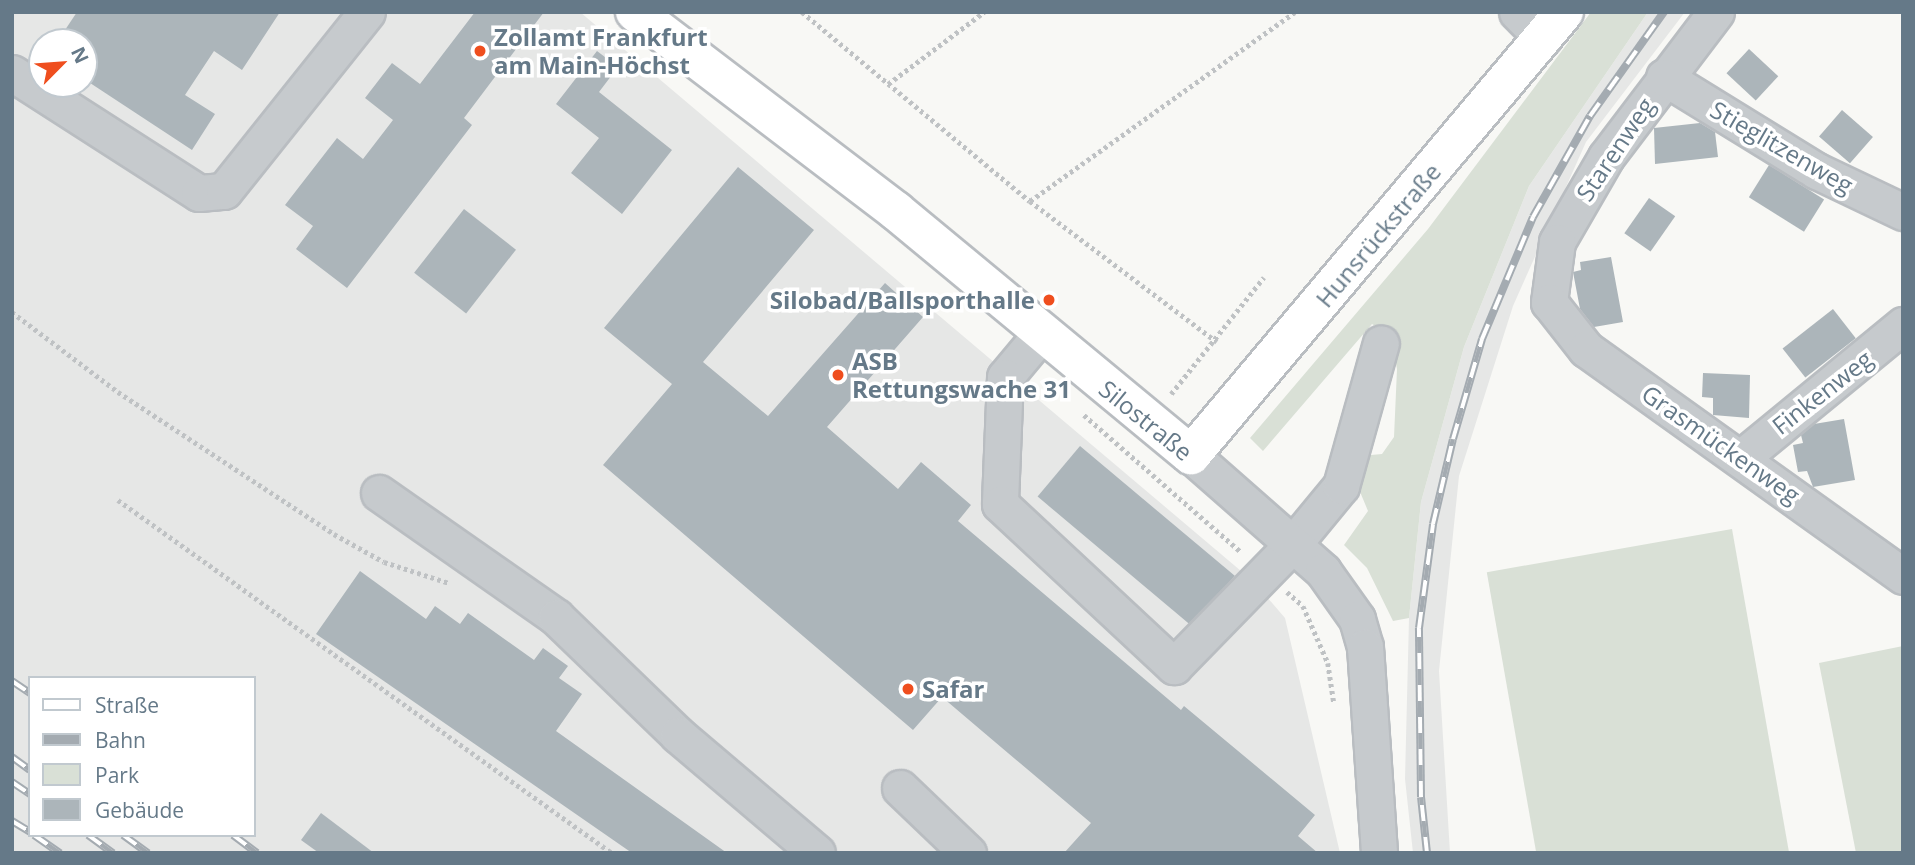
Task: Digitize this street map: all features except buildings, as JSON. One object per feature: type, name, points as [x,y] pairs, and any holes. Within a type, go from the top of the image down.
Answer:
[{"type":"main road","name":"Silostraße","points":[[635,12],[896,211],[1041,334],[1135,435],[1191,455]]},
{"type":"main road","name":"Hunsrückstraße","points":[[1191,455],[1541,21]]},
{"type":"street","points":[[12,73],[198,193],[224,191],[367,12]]},
{"type":"street","name":"Starenweg","points":[[1549,302],[1556,242],[1606,157],[1716,12]]},
{"type":"street","name":"Stieglitzenweg","points":[[1664,78],[1817,171],[1903,212]]},
{"type":"street","name":"Grasmückenweg","points":[[1549,302],[1586,349],[1903,576]]},
{"type":"street","name":"Finkenweg","points":[[1741,458],[1903,325]]},
{"type":"street","points":[[1041,334],[1005,377],[1000,503],[1174,666],[1294,543],[1340,486],[1381,342]]},
{"type":"street","name":"Silostraße","points":[[1191,455],[1294,543],[1346,596],[1365,647],[1379,853]]},
{"type":"street","points":[[379,493],[556,617],[678,736],[817,853]]},
{"type":"street","points":[[900,788],[968,853]]},
{"type":"path","points":[[802,12],[1030,201],[1217,342]]},
{"type":"path","points":[[888,84],[984,12]]},
{"type":"path","points":[[1030,201],[1295,12]]},
{"type":"path","points":[[1135,435],[1217,342],[1264,276]]},
{"type":"path","points":[[12,312],[118,392],[334,534],[412,572]]},
{"type":"path","points":[[1073,405],[1135,435],[1264,572],[1303,606],[1328,663],[1335,718]]},
{"type":"path","points":[[118,500],[612,853]]},
{"type":"shaded area","points":[[12,12],[580,12],[1254,582],[1285,618],[1340,853],[12,853]]},
{"type":"shaded area","points":[[1648,12],[1685,12],[1586,142],[1513,306],[1459,476],[1439,671],[1450,853],[1413,853],[1405,779],[1409,618],[1421,502],[1464,347],[1529,186]]},
{"type":"green space","points":[[1591,12],[1648,12],[1529,186],[1464,347],[1421,502],[1409,618],[1393,621],[1367,568],[1344,545],[1368,511],[1353,475],[1360,456],[1382,454],[1394,437],[1397,369],[1391,336],[1372,324],[1263,451],[1250,438],[1428,229]]},
{"type":"green space","points":[[1732,529],[1789,853],[1536,853],[1487,572]]},
{"type":"green space","points":[[1903,646],[1903,853],[1856,853],[1819,663]]},
{"type":"railway","points":[[1427,853],[1421,797],[1419,628],[1433,524],[1453,439],[1482,339],[1533,217],[1590,116],[1664,12]]},
{"type":"railway","points":[[12,681],[28,692]]},
{"type":"railway","points":[[12,757],[28,769]]},
{"type":"railway","points":[[12,782],[28,793]]},
{"type":"railway","points":[[12,821],[28,831]]},
{"type":"railway","points":[[37,837],[60,853]]},
{"type":"railway","points":[[91,837],[113,853]]},
{"type":"railway","points":[[126,837],[148,853]]},
{"type":"railway","points":[[236,837],[257,853]]},
{"type":"place","name":"Zollamt Frankfurt am Main-Höchst","points":[[480,51]]},
{"type":"place","name":"Silobad/Ballsporthalle","points":[[1049,300]]},
{"type":"place","name":"ASB Rettungswache 31","points":[[838,375]]},
{"type":"place","name":"Safar","points":[[908,689]]}]
